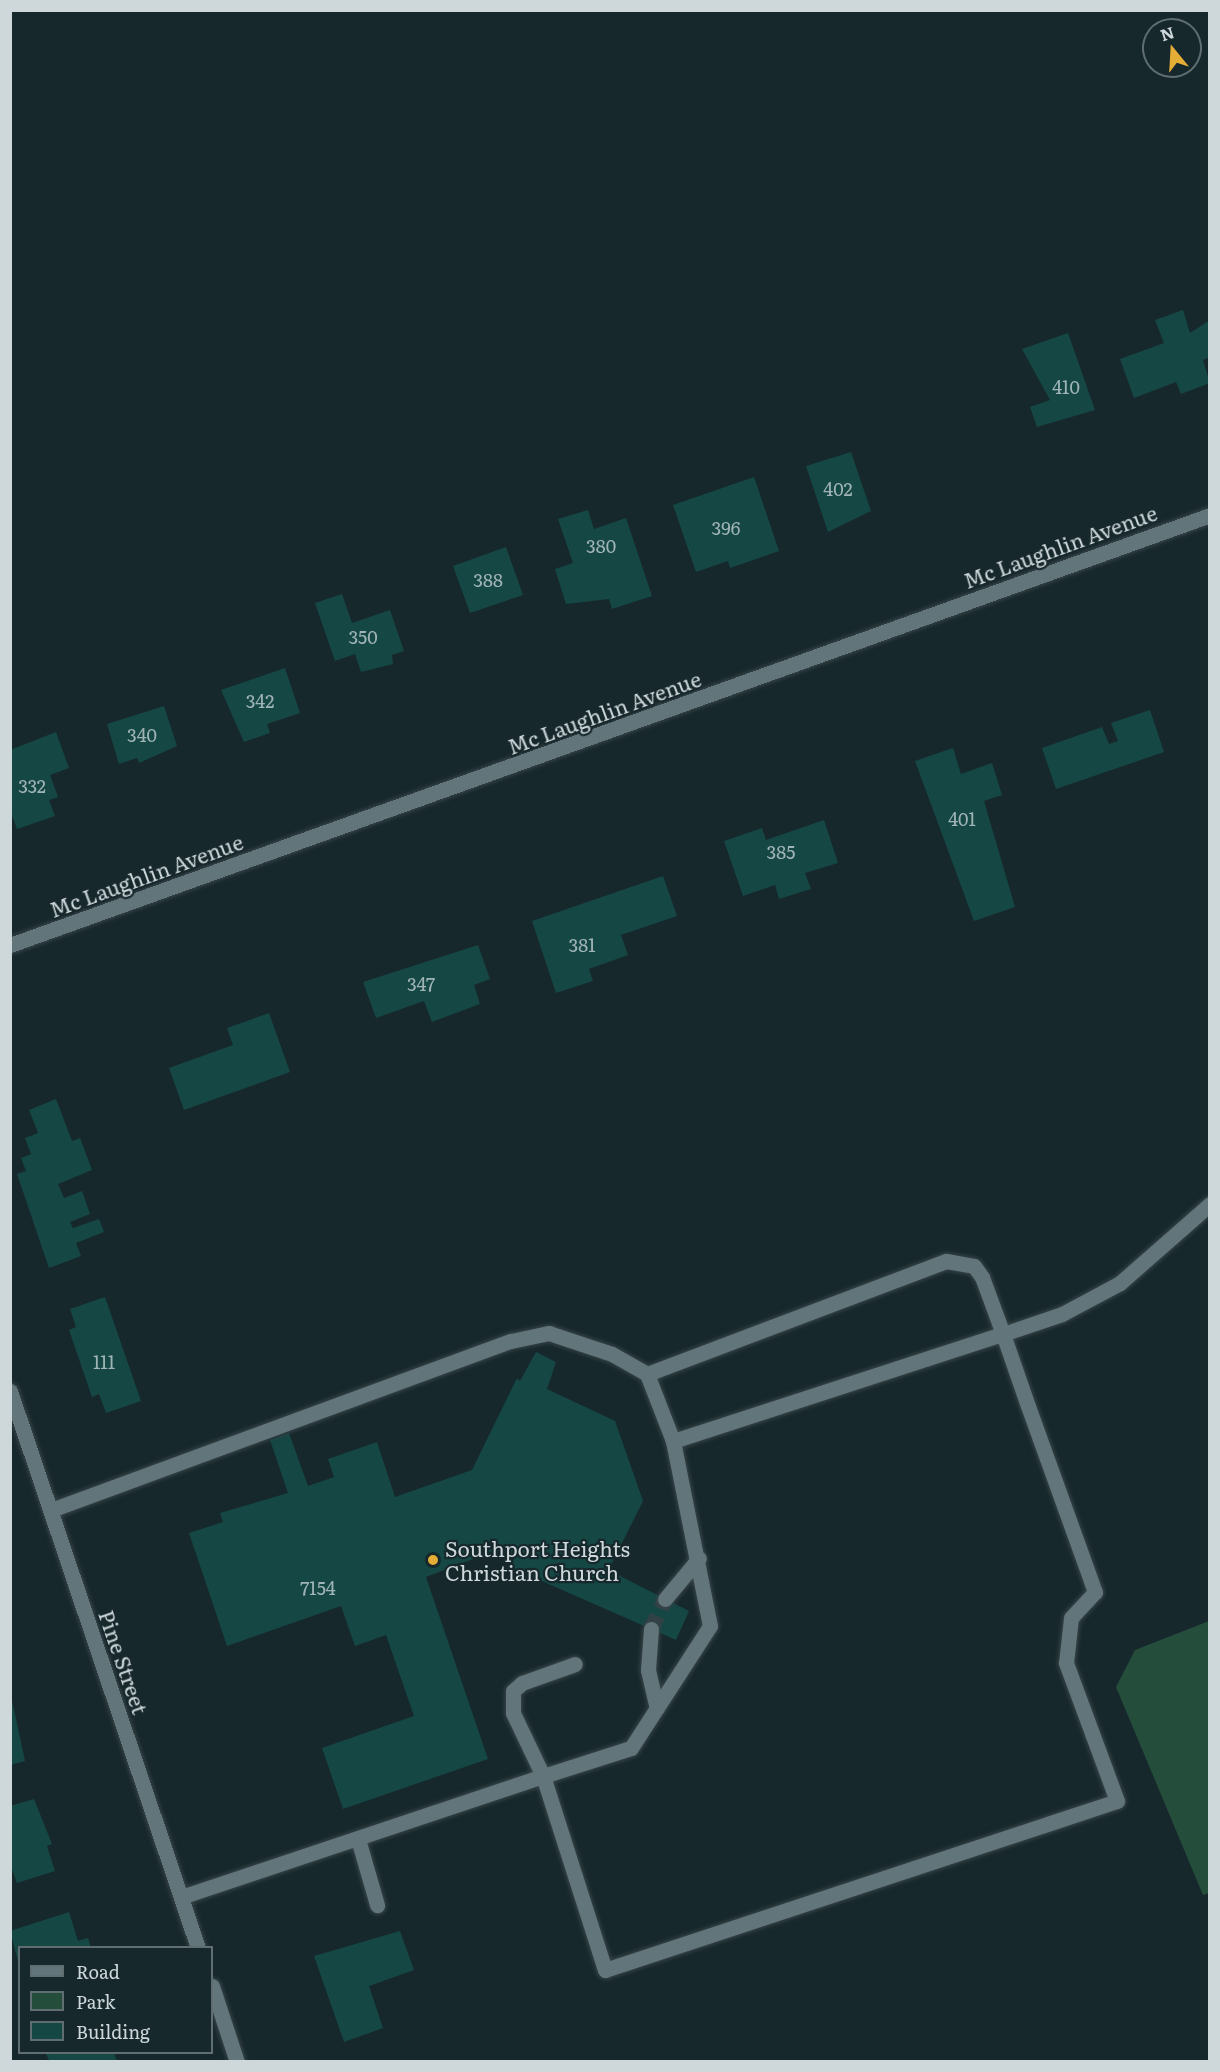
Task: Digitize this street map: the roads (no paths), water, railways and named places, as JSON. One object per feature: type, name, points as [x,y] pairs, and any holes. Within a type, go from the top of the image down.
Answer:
[{"type":"street","name":"Mc Laughlin Avenue","points":[[10,945],[1209,515]]},
{"type":"street","points":[[673,1441],[1062,1314],[1120,1283],[1209,1204]]},
{"type":"street","points":[[575,1664],[522,1683],[513,1691],[513,1713],[543,1776],[605,1970],[1117,1801],[1066,1663],[1071,1618],[1095,1592],[1003,1334],[974,1266],[946,1261],[647,1374]]},
{"type":"street","points":[[51,1510],[511,1341],[549,1333],[578,1340],[647,1374],[673,1441],[699,1558],[710,1626],[631,1748],[181,1896]]},
{"type":"street","name":"Pine Street","points":[[10,1390],[198,1946]]},
{"type":"street","points":[[665,1599],[699,1558]]},
{"type":"street","points":[[651,1629],[648,1670],[657,1708]]},
{"type":"street","points":[[358,1839],[377,1905]]},
{"type":"street","points":[[213,1989],[237,2061]]},
{"type":"tunnel","points":[[651,1629],[665,1599]]},
{"type":"place","name":"Southport Heights Christian Church","points":[[433,1560]]}]
